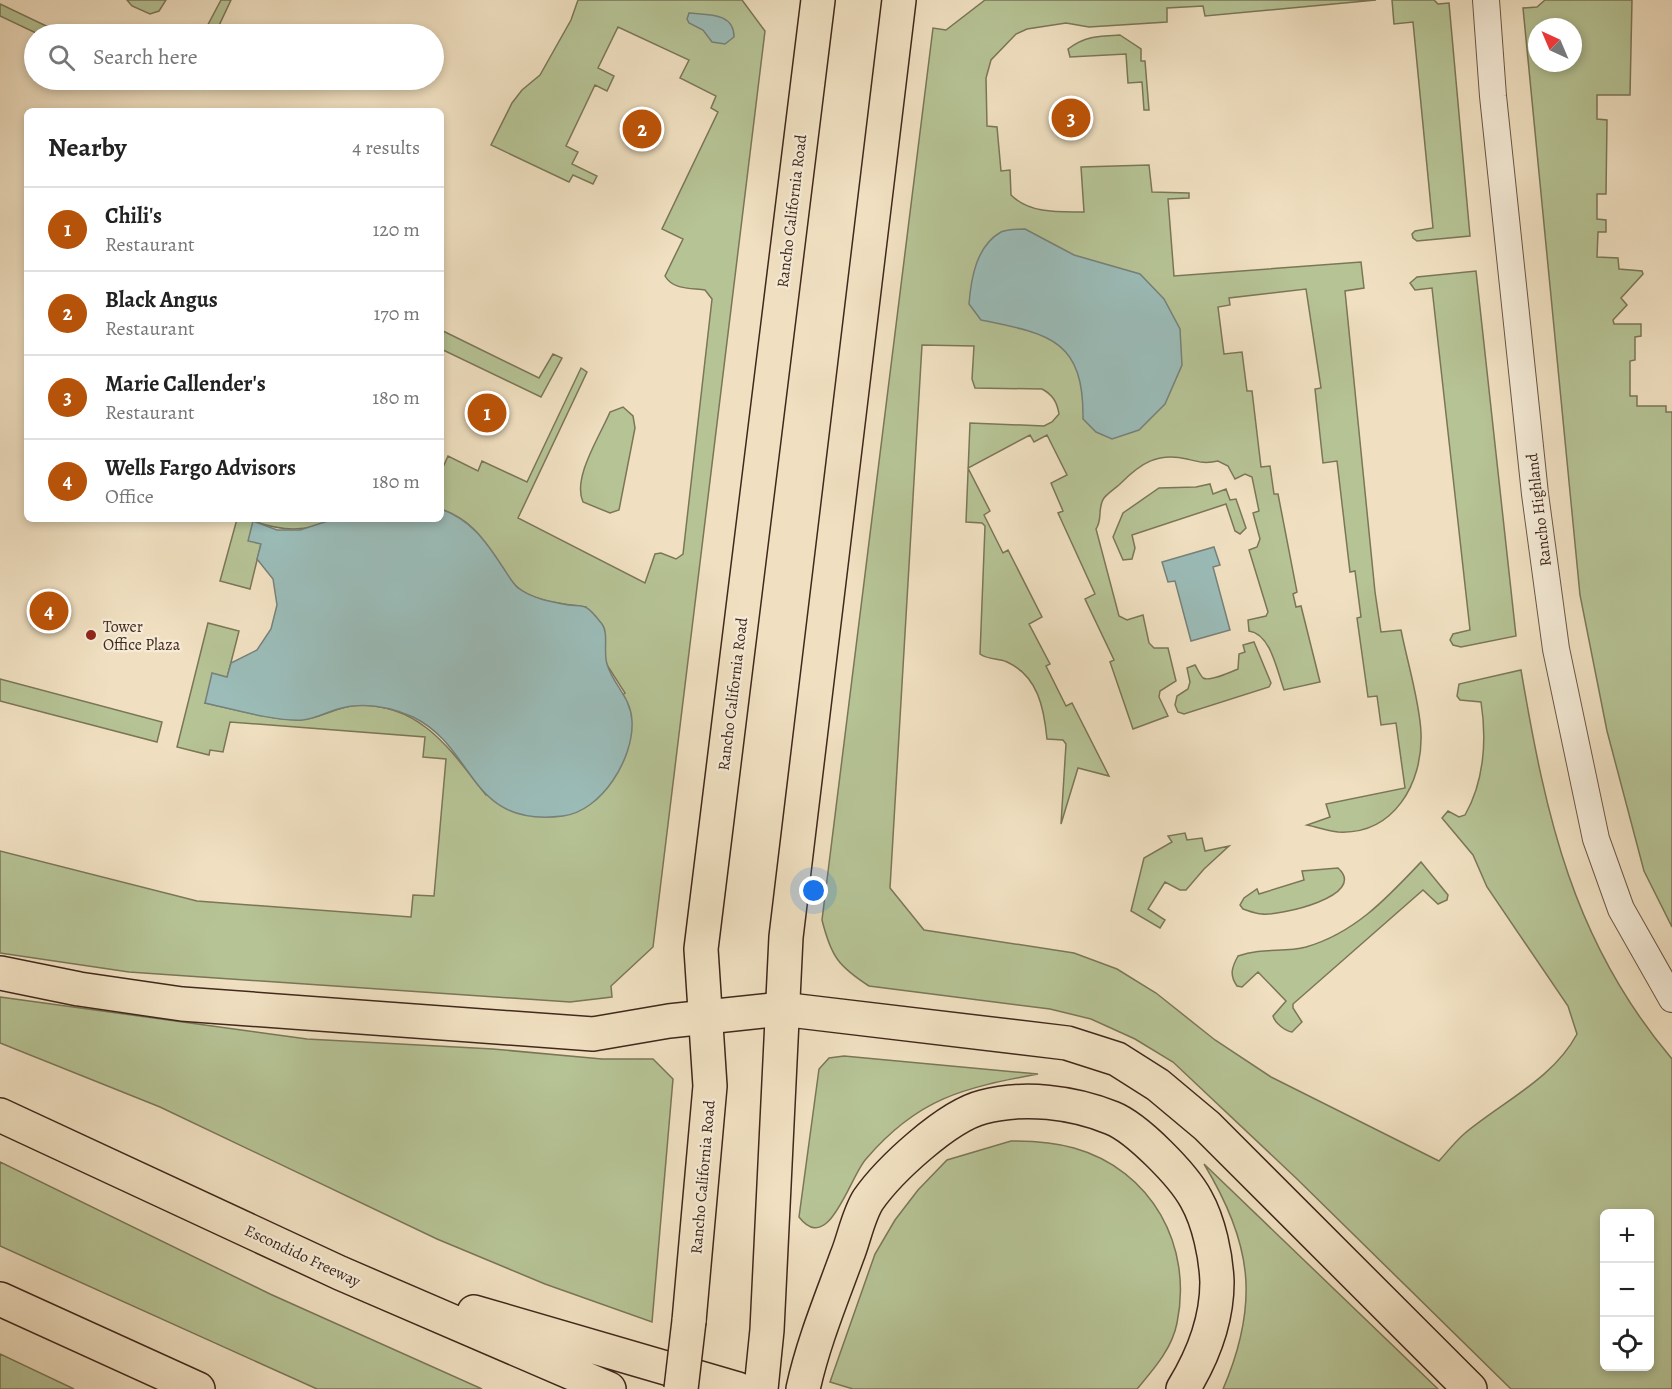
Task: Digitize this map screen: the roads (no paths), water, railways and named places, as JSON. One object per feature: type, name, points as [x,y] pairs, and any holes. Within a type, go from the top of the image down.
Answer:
[{"type":"main road","name":"Rancho California Road","points":[[681,1389],[710,1086],[701,949],[818,0]]},
{"type":"main road","points":[[761,1389],[767,1330],[781,1009],[788,926],[899,0]]},
{"type":"main road","points":[[0,972],[79,989],[182,1004],[593,1034],[706,1017],[781,1009],[1067,1043],[1117,1059],[1158,1085],[1207,1126],[1470,1389]]},
{"type":"main road","points":[[803,1389],[811,1351],[867,1202],[902,1159],[945,1127],[981,1107],[1020,1101],[1073,1105],[1114,1118],[1148,1143],[1178,1174],[1196,1199],[1211,1241],[1217,1282],[1212,1323],[1196,1367],[1183,1389]]},
{"type":"main road","name":"Escondido Freeway","points":[[0,1115],[340,1273],[609,1389]]},
{"type":"main road","points":[[340,1273],[738,1389]]},
{"type":"main road","points":[[0,1299],[198,1389]]},
{"type":"street","name":"Rancho Highland","points":[[1486,0],[1493,96],[1535,494],[1556,650],[1596,839],[1621,909],[1672,999]]},
{"type":"water","points":[[689,13],[718,16],[725,19],[733,29],[734,37],[725,44],[712,42],[703,30],[689,23],[687,19]]},
{"type":"water","points":[[1025,229],[1074,255],[1140,274],[1164,299],[1180,329],[1182,365],[1165,404],[1139,430],[1112,439],[1096,432],[1083,419],[1082,392],[1077,372],[1069,356],[1058,345],[1043,336],[981,320],[969,304],[973,274],[980,254],[1001,232]]},
{"type":"water","points":[[444,510],[461,519],[476,532],[518,588],[543,600],[589,609],[604,628],[607,664],[629,705],[632,721],[628,751],[613,780],[602,794],[577,812],[563,816],[532,816],[508,810],[490,798],[450,747],[434,731],[413,717],[376,707],[357,706],[338,709],[307,719],[292,720],[205,703],[212,673],[227,677],[231,663],[257,650],[271,629],[277,605],[273,579],[257,559],[261,544],[248,541],[253,522],[277,530],[300,530],[325,522],[444,522]]},
{"type":"water","points":[[1214,547],[1220,565],[1213,567],[1230,630],[1191,641],[1175,581],[1168,582],[1162,562]]},
{"type":"place","name":"Marie Callender's","points":[[1071,118]]},
{"type":"place","name":"Black Angus","points":[[642,129]]},
{"type":"place","name":"Chili's","points":[[487,413]]},
{"type":"place","name":"Wells Fargo Advisors","points":[[49,611]]},
{"type":"place","name":"Tower Office Plaza","points":[[91,635]]}]
